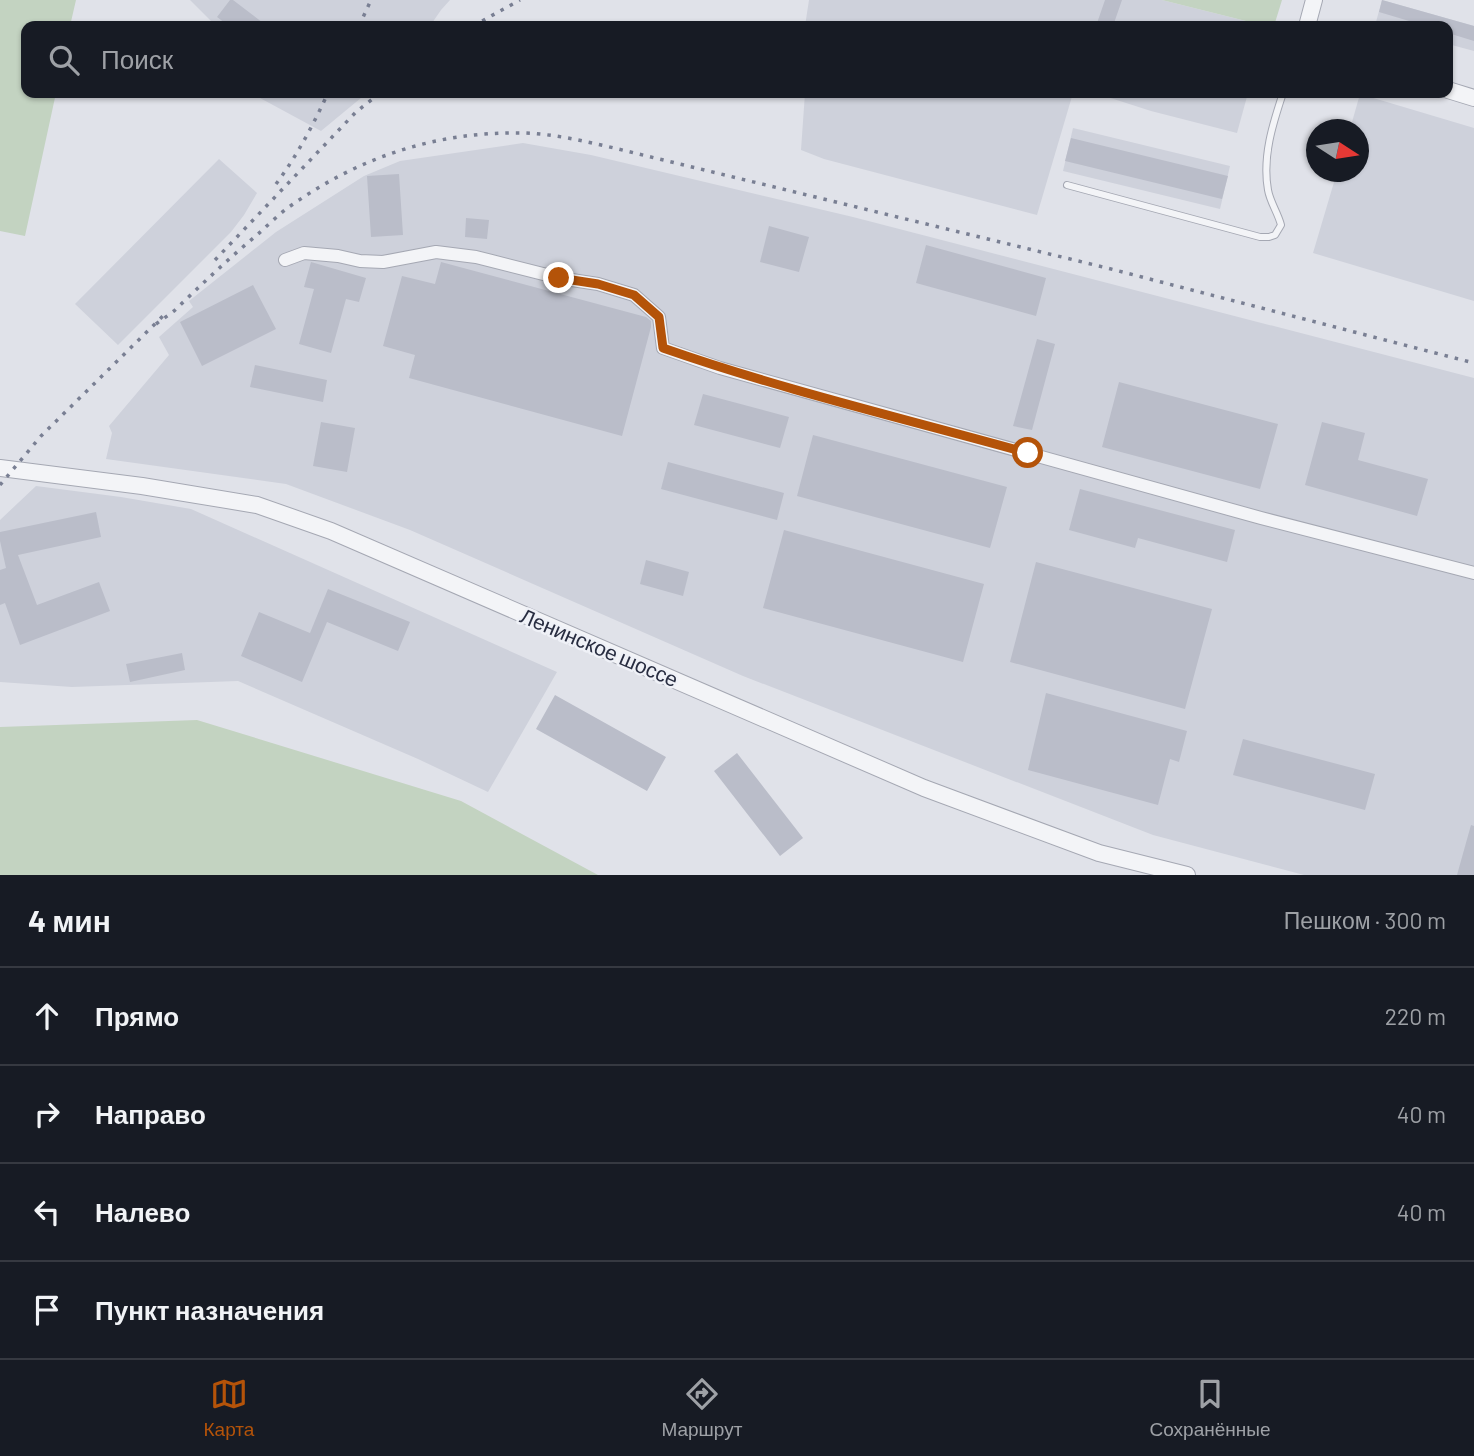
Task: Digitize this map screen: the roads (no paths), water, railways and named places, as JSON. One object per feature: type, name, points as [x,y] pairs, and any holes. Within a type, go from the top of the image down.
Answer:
[{"type":"street","points":[[1308,21],[1314,0]]},
{"type":"street","points":[[1453,92],[1474,99]]},
{"type":"street","points":[[285,260],[304,253],[383,262],[436,252],[476,257],[559,278],[598,284],[634,295],[659,317],[663,348],[720,368],[1261,519],[1474,573]]},
{"type":"street","name":"Ленинское шоссе","points":[[0,468],[142,486],[257,505],[331,531],[924,788],[1099,853],[1187,875]]},
{"type":"lane","points":[[1067,185],[1261,237],[1275,235],[1281,225],[1268,190],[1267,168],[1273,124],[1281,98]]},
{"type":"railway","points":[[361,21],[371,0]]},
{"type":"railway","points":[[482,21],[520,0]]},
{"type":"railway","points":[[276,184],[304,140],[325,98]]},
{"type":"railway","points":[[215,260],[356,112],[374,98]]},
{"type":"railway","points":[[156,324],[174,311],[285,210],[343,174],[400,150],[430,142],[460,137],[524,133],[558,136],[614,148],[1107,268],[1474,363]]},
{"type":"railway","points":[[0,485],[41,436],[163,316]]}]
